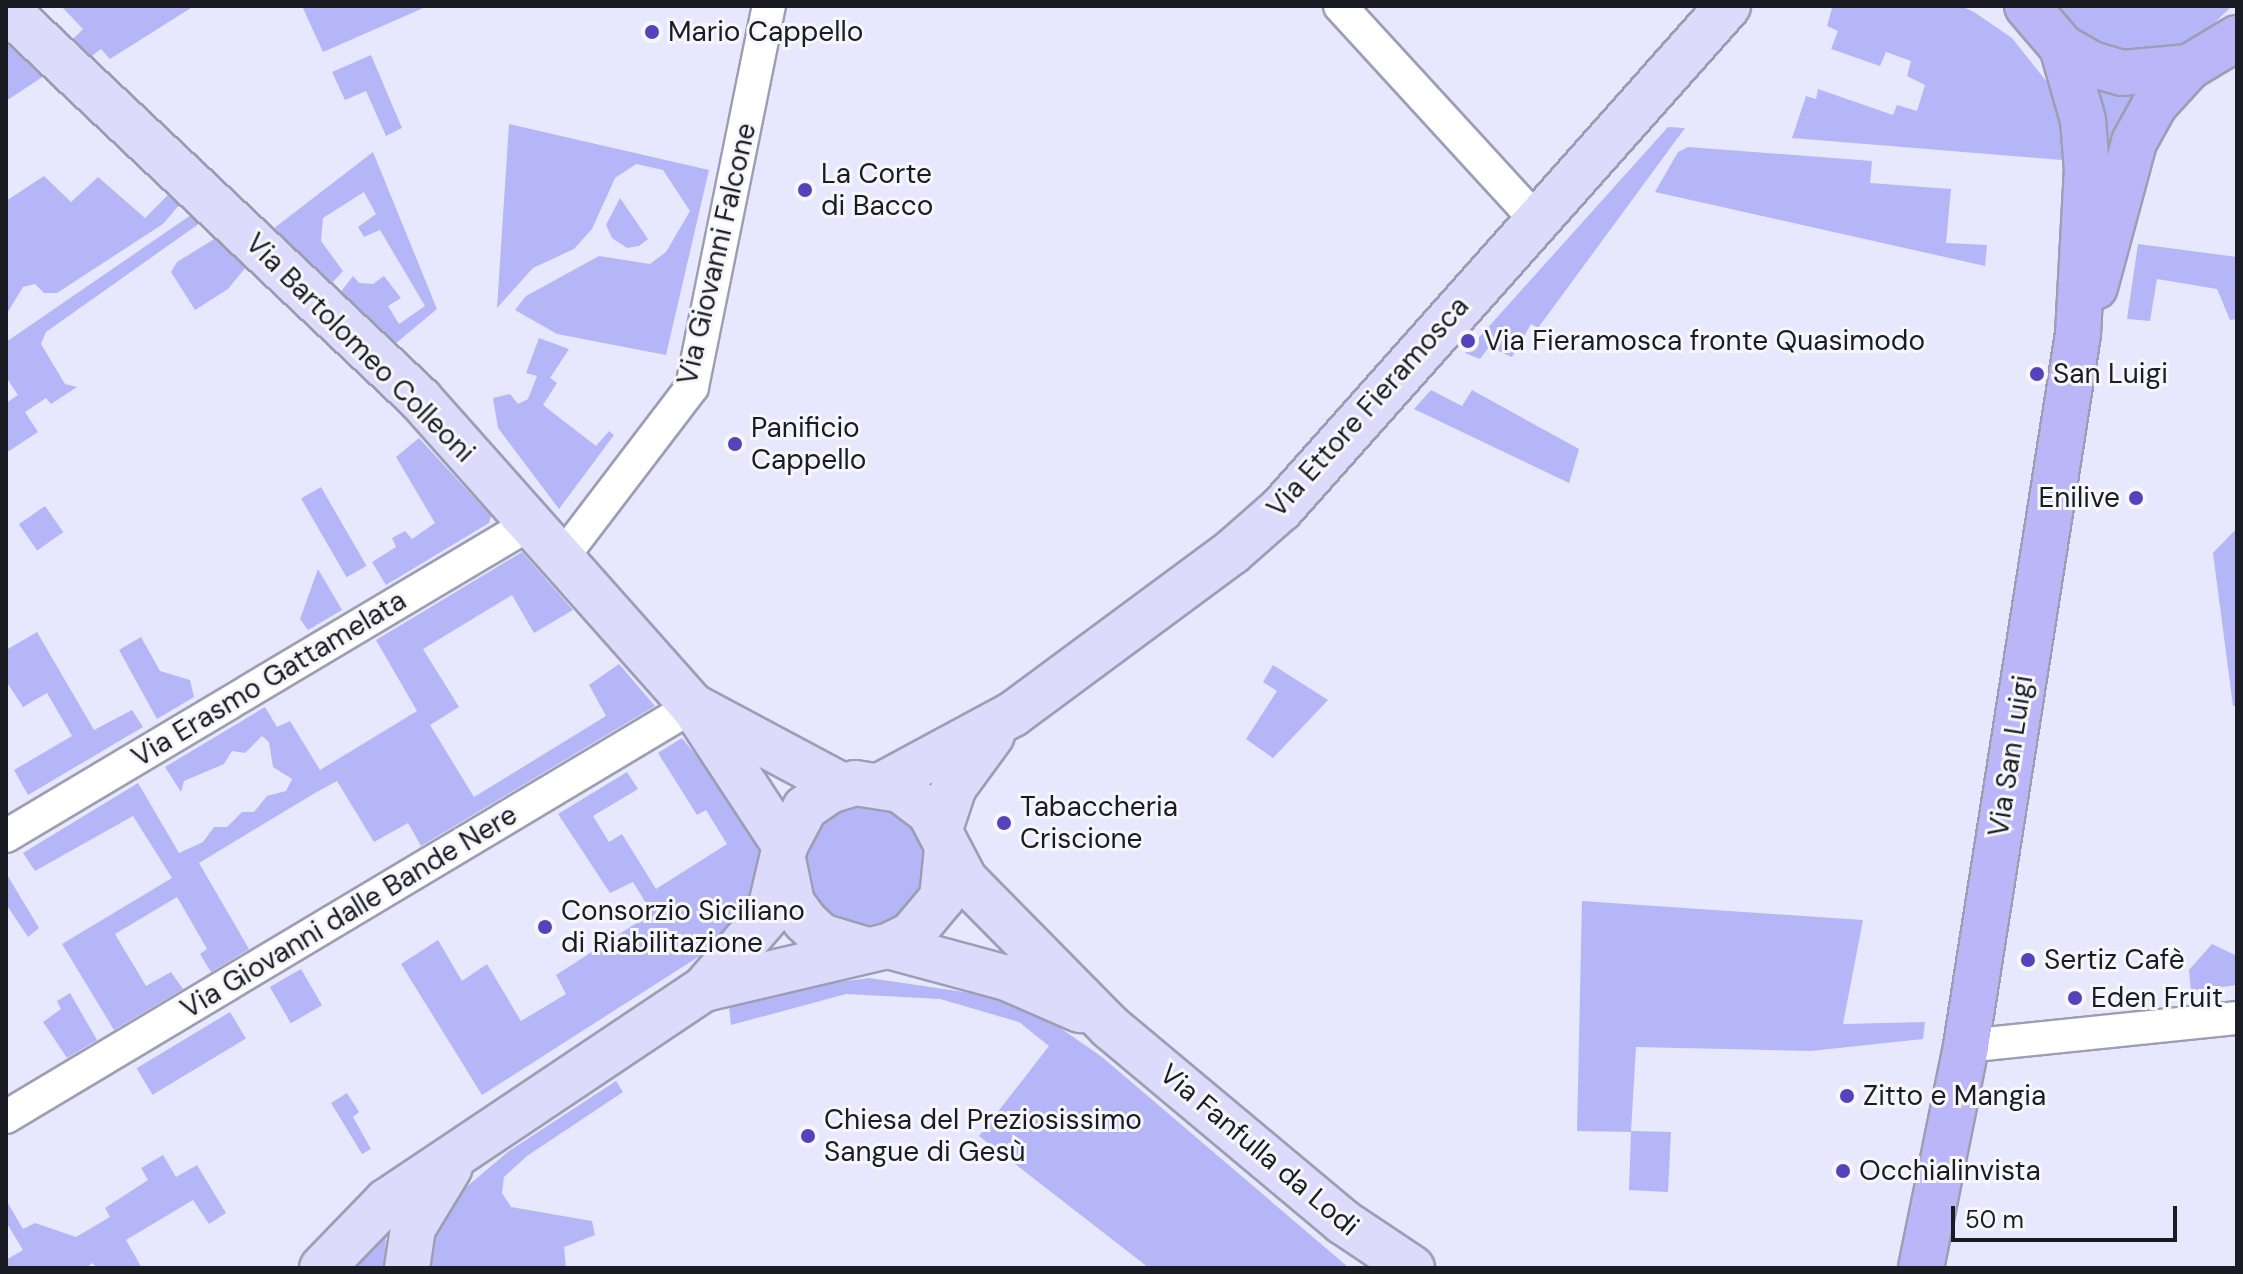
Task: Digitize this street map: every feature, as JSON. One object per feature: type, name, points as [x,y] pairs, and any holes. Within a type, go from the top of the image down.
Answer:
[{"type":"main road","points":[[1685,57],[1728,6]]},
{"type":"main road","points":[[1685,57],[1753,6]]},
{"type":"main road","name":"Via Bartolomeo Colleoni","points":[[6,9],[420,399],[693,706]]},
{"type":"main road","points":[[2033,20],[2091,64],[2123,73],[2157,74],[2217,55]]},
{"type":"main road","points":[[2033,20],[2083,120],[2087,170],[2078,334]]},
{"type":"main road","points":[[2078,334],[2110,246],[2134,142],[2155,104],[2217,55]]},
{"type":"main road","name":"Via Ettore Fieramosca","points":[[1013,714],[1232,552],[1281,509],[1535,219],[1685,57]]},
{"type":"main road","name":"Via San Luigi","points":[[1921,1268],[1943,1177],[1966,1046],[2078,334]]},
{"type":"main road","points":[[693,706],[862,785],[917,800],[944,839],[965,880],[1110,1027]]},
{"type":"main road","points":[[693,706],[784,853],[792,903],[805,921],[832,940],[876,947],[1007,978],[1110,1027]]},
{"type":"main road","points":[[322,1268],[387,1201],[468,1143],[704,989],[769,914],[784,853],[805,808],[862,785],[1013,714]]},
{"type":"main road","points":[[704,989],[876,947],[929,919],[948,874],[944,839],[954,787],[974,754],[1013,714]]},
{"type":"main road","name":"Via Fanfulla da Lodi","points":[[1110,1027],[1343,1222],[1412,1268]]},
{"type":"main road","points":[[407,1268],[413,1228],[427,1197],[468,1143]]},
{"type":"main road","name":"Via San Luigi","points":[[1943,1177],[1950,1268]]},
{"type":"street","name":"Via Giovanni Falcone","points":[[561,559],[692,387],[769,6]]},
{"type":"street","points":[[1340,6],[1535,219]]},
{"type":"street","name":"Via Erasmo Gattamelata","points":[[6,836],[531,523]]},
{"type":"street","name":"Via Giovanni dalle Bande Nere","points":[[6,1117],[693,706]]},
{"type":"street","points":[[1966,1046],[2237,1018]]},
{"type":"shaded area","points":[[61,6],[194,6],[110,59],[101,49],[89,58],[71,41],[83,29]]},
{"type":"shaded area","points":[[302,6],[428,6],[323,52]]},
{"type":"shaded area","points":[[1822,6],[1961,6],[1974,12],[2012,38],[2047,82],[2062,122],[2062,160],[1792,138],[1806,96],[1816,99],[1818,89],[1893,115],[1897,105],[1917,111],[1925,85],[1907,76],[1911,61],[1886,52],[1880,66],[1831,49],[1838,31],[1827,26],[1832,8]]},
{"type":"shaded area","points":[[2054,6],[2232,6],[2205,32],[2177,46],[2145,51],[2114,48],[2082,33]]},
{"type":"shaded area","points":[[6,40],[44,76],[6,101]]},
{"type":"shaded area","points":[[371,55],[402,128],[386,136],[366,91],[345,100],[332,72]]},
{"type":"shaded area","points":[[2094,90],[2137,98],[2110,172]]},
{"type":"shaded area","points":[[509,124],[709,170],[666,355],[557,334],[515,310],[526,296],[599,256],[650,264],[666,252],[690,211],[663,170],[636,164],[615,178],[592,229],[574,249],[533,268],[497,308]]},
{"type":"shaded area","points":[[1668,127],[1685,128],[1538,328],[1531,324],[1512,357],[1489,347],[1480,359],[1465,353]]},
{"type":"shaded area","points":[[1688,147],[1872,161],[1870,183],[1951,189],[1946,243],[1987,245],[1985,266],[1655,192],[1678,152]]},
{"type":"shaded area","points":[[373,152],[437,309],[395,344],[340,293],[353,276],[359,283],[373,284],[384,276],[401,298],[388,306],[399,324],[425,306],[380,230],[364,237],[358,227],[376,214],[364,192],[323,218],[321,241],[343,271],[331,284],[273,229]]},
{"type":"shaded area","points":[[44,176],[71,202],[98,177],[145,218],[169,194],[180,204],[163,224],[57,293],[44,293],[35,284],[23,287],[6,315],[6,201]]},
{"type":"shaded area","points":[[620,198],[648,239],[639,246],[627,248],[612,238],[606,225]]},
{"type":"shaded area","points":[[191,215],[200,223],[46,332],[41,344],[65,384],[77,387],[51,404],[46,398],[25,412],[38,432],[6,453],[6,403],[18,395],[6,377],[6,342]]},
{"type":"shaded area","points":[[216,238],[246,267],[228,289],[195,310],[171,272],[177,262]]},
{"type":"shaded area","points":[[2138,244],[2237,257],[2237,319],[2230,320],[2217,289],[2157,279],[2150,321],[2127,319]]},
{"type":"shaded area","points":[[539,338],[569,349],[550,378],[557,383],[543,405],[596,446],[609,431],[614,435],[559,509],[498,428],[493,398],[510,394],[518,404],[528,399],[537,376],[526,373]]},
{"type":"shaded area","points":[[1431,390],[1462,406],[1472,390],[1579,449],[1569,483],[1414,409]]},
{"type":"shaded area","points":[[419,438],[491,516],[489,523],[386,585],[372,562],[396,547],[392,538],[405,531],[412,539],[435,523],[396,457]]},
{"type":"shaded area","points":[[321,487],[367,566],[347,577],[301,498]]},
{"type":"shaded area","points":[[45,506],[63,532],[37,551],[19,524]]},
{"type":"shaded area","points":[[2237,528],[2237,705],[2233,706],[2213,553]]},
{"type":"shaded area","points":[[522,552],[573,610],[534,633],[512,595],[423,649],[459,707],[430,725],[474,797],[606,716],[589,685],[619,664],[655,706],[421,846],[408,823],[374,842],[337,781],[315,793],[199,863],[249,949],[211,972],[200,954],[207,949],[177,897],[115,934],[146,986],[171,972],[183,989],[114,1030],[62,944],[172,878],[133,816],[35,871],[23,853],[138,783],[179,853],[203,842],[214,827],[227,827],[242,812],[254,812],[267,796],[286,791],[292,779],[273,767],[269,742],[262,736],[245,753],[232,751],[224,764],[184,781],[181,792],[165,767],[265,707],[277,727],[290,721],[320,770],[417,711],[376,640]]},
{"type":"shaded area","points":[[318,569],[342,610],[308,630],[300,619]]},
{"type":"shaded area","points":[[37,632],[94,730],[132,710],[143,727],[28,795],[14,770],[72,736],[47,693],[23,707],[6,681],[6,650]]},
{"type":"shaded area","points":[[141,637],[160,671],[190,680],[194,697],[157,719],[119,650]]},
{"type":"shaded area","points":[[1273,665],[1328,700],[1273,758],[1246,739],[1277,691],[1263,682]]},
{"type":"shaded area","points":[[682,738],[751,824],[759,850],[755,897],[717,945],[482,1095],[401,964],[438,940],[462,981],[487,964],[521,1021],[566,994],[556,975],[652,913],[633,882],[610,893],[558,814],[627,772],[638,789],[593,816],[609,842],[622,834],[656,889],[727,844],[706,810],[697,815],[658,753]]},
{"type":"shaded area","points":[[866,806],[889,811],[908,824],[921,843],[926,866],[921,889],[908,908],[889,921],[866,926],[843,921],[824,908],[811,889],[806,866],[811,843],[824,824],[843,811]]},
{"type":"shaded area","points":[[6,873],[39,928],[28,937],[6,904]]},
{"type":"shaded area","points":[[1582,901],[1863,920],[1843,1024],[1925,1022],[1923,1039],[1811,1051],[1636,1047],[1631,1131],[1671,1132],[1668,1192],[1629,1190],[1631,1132],[1577,1131]]},
{"type":"shaded area","points":[[2212,944],[2237,956],[2237,985],[2191,991],[2189,970]]},
{"type":"shaded area","points":[[301,969],[322,1005],[291,1023],[270,987]]},
{"type":"shaded area","points":[[869,978],[1005,998],[1056,1025],[1102,1057],[1348,1267],[1149,1268],[979,1136],[1049,1046],[1019,1022],[940,999],[846,994],[731,1025],[729,1007],[775,990]]},
{"type":"shaded area","points":[[70,993],[97,1040],[67,1058],[43,1022],[61,1009],[57,1001]]},
{"type":"shaded area","points":[[230,1012],[246,1039],[153,1095],[137,1068]]},
{"type":"shaded area","points":[[616,1081],[623,1092],[527,1156],[504,1177],[502,1193],[511,1207],[592,1221],[595,1235],[564,1247],[566,1268],[430,1268],[433,1240],[464,1189],[509,1151]]},
{"type":"shaded area","points":[[347,1093],[359,1112],[353,1117],[371,1149],[362,1154],[331,1103]]},
{"type":"shaded area","points":[[163,1155],[176,1177],[197,1165],[226,1213],[209,1224],[193,1200],[126,1240],[142,1268],[96,1268],[93,1263],[85,1268],[6,1268],[6,1260],[23,1250],[6,1222],[6,1200],[23,1229],[35,1223],[76,1237],[110,1217],[105,1208],[148,1180],[141,1168]]},
{"type":"shaded area","points":[[386,1237],[384,1268],[360,1268],[358,1264]]},
{"type":"place","name":"Mario Cappello","points":[[652,32]]},
{"type":"place","name":"La Corte di Bacco","points":[[805,190]]},
{"type":"place","name":"Via Fieramosca fronte Quasimodo","points":[[1468,341]]},
{"type":"place","name":"San Luigi","points":[[2037,374]]},
{"type":"place","name":"Panificio Cappello","points":[[735,444]]},
{"type":"place","name":"Enilive","points":[[2136,498]]},
{"type":"place","name":"Tabaccheria Criscione","points":[[1004,823]]},
{"type":"place","name":"Consorzio Siciliano di Riabilitazione","points":[[545,927]]},
{"type":"place","name":"Sertiz Cafè","points":[[2028,960]]},
{"type":"place","name":"Eden Fruit","points":[[2075,998]]},
{"type":"place","name":"Zitto e Mangia","points":[[1847,1096]]},
{"type":"place","name":"Chiesa del Preziosissimo Sangue di Gesù","points":[[808,1136]]},
{"type":"place","name":"Occhialinvista","points":[[1843,1171]]}]
